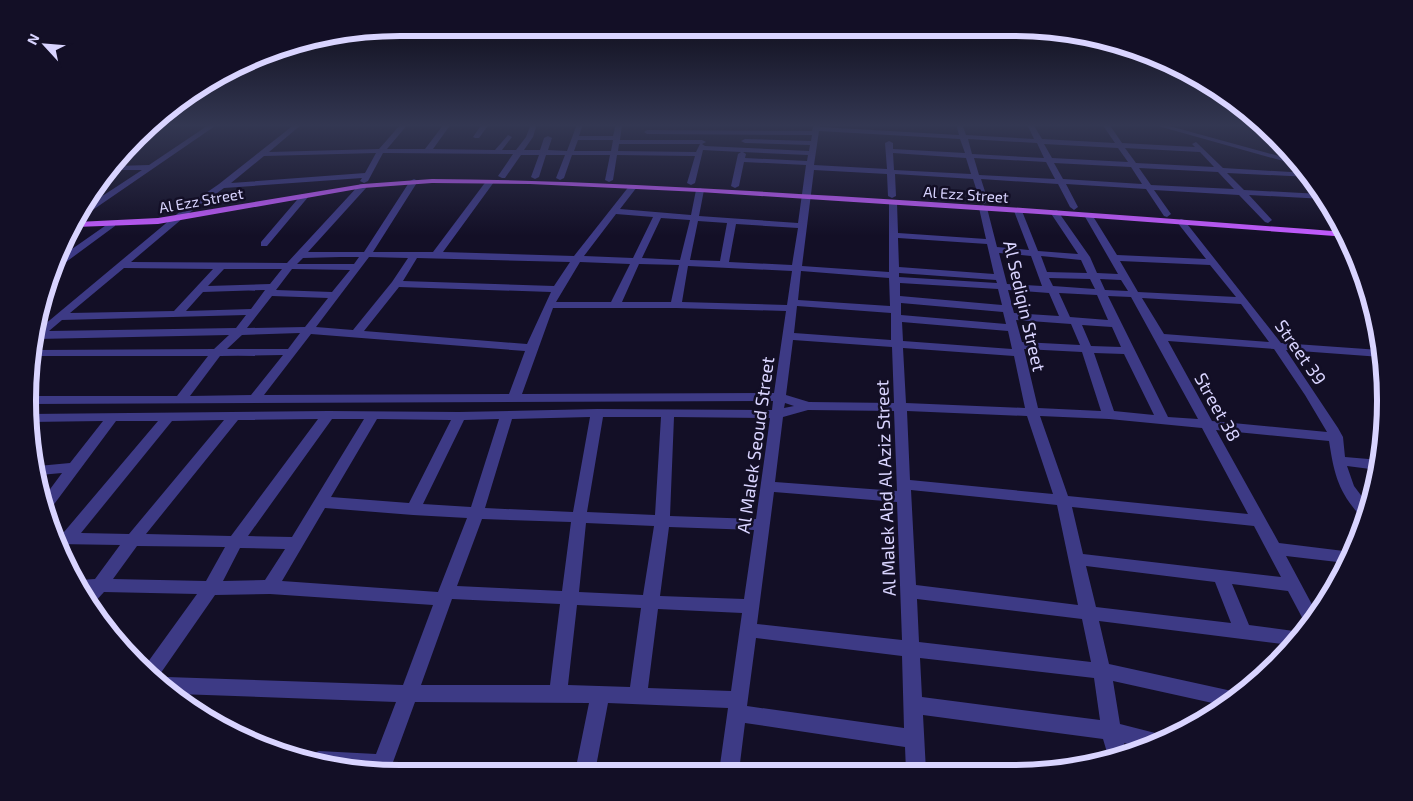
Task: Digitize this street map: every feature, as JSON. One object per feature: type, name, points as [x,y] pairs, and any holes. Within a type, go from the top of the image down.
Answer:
[{"type":"main road","name":"Al Ezz Street","points":[[86,216],[183,215],[365,181],[409,176],[502,176],[691,183],[984,205],[1074,207],[1331,224]]},
{"type":"main road","name":"Al Ezz Street","points":[[81,225],[112,224],[183,215],[304,196],[365,181],[490,182],[806,193]]},
{"type":"main road","name":"Al Ezz Street","points":[[984,205],[1018,211],[1054,212],[1336,233]]},
{"type":"street","points":[[92,208],[158,161]]},
{"type":"street","points":[[43,331],[183,215],[252,161]]},
{"type":"street","points":[[181,400],[217,352],[240,330],[288,268],[365,181],[376,161]]},
{"type":"street","points":[[502,176],[513,161]]},
{"type":"street","points":[[535,177],[540,161]]},
{"type":"street","points":[[560,178],[566,161]]},
{"type":"street","points":[[609,180],[613,161]]},
{"type":"street","points":[[691,183],[697,161]]},
{"type":"street","points":[[735,186],[741,161]]},
{"type":"street","name":"Al Malek Seoud Street","points":[[730,765],[811,161]]},
{"type":"street","points":[[860,161],[890,172],[1314,196]]},
{"type":"street","name":"Al Malek Abd Al Aziz Street","points":[[889,161],[916,765]]},
{"type":"street","name":"Al Sediqin Street","points":[[970,161],[984,205],[1032,412],[1063,501],[1077,559],[1087,613],[1102,671],[1111,731],[1116,749]]},
{"type":"street","points":[[1051,161],[1074,207]]},
{"type":"street","points":[[1073,161],[1297,174]]},
{"type":"street","points":[[1131,161],[1167,214]]},
{"type":"street","points":[[1213,161],[1268,220]]},
{"type":"street","points":[[121,168],[150,167]]},
{"type":"street","points":[[222,186],[365,181]]},
{"type":"street","points":[[255,399],[367,254],[414,181]]},
{"type":"street","points":[[437,254],[490,182]]},
{"type":"street","points":[[514,398],[549,305],[557,289],[577,258],[633,187]]},
{"type":"street","points":[[676,305],[683,262],[695,218],[700,190]]},
{"type":"street","points":[[264,244],[304,196]]},
{"type":"street","points":[[615,210],[802,226]]},
{"type":"street","points":[[1018,211],[1043,275],[1087,349],[1109,415]]},
{"type":"street","points":[[1054,212],[1085,257],[1095,276],[1128,351],[1163,420]]},
{"type":"street","points":[[615,305],[658,215]]},
{"type":"street","name":"Street 38","points":[[1088,215],[1160,337],[1309,612]]},
{"type":"street","points":[[724,264],[732,220]]},
{"type":"street","name":"Street 39","points":[[1181,222],[1244,301],[1330,423],[1336,437],[1342,476],[1351,494],[1361,506]]},
{"type":"street","points":[[65,258],[112,224]]},
{"type":"street","points":[[894,235],[993,246],[1036,253],[1085,257]]},
{"type":"street","points":[[356,334],[396,284],[415,254]]},
{"type":"street","points":[[299,255],[437,254],[798,267],[1002,282],[1051,290],[1244,301]]},
{"type":"street","points":[[1113,258],[1214,262]]},
{"type":"street","points":[[122,265],[288,268],[357,267]]},
{"type":"street","points":[[176,314],[220,267]]},
{"type":"street","points":[[1043,275],[1125,277]]},
{"type":"street","points":[[396,284],[557,289]]},
{"type":"street","points":[[201,289],[270,290],[335,295]]},
{"type":"street","points":[[549,305],[792,305],[1009,312],[1116,324]]},
{"type":"street","points":[[896,309],[1013,328]]},
{"type":"street","points":[[59,318],[254,312]]},
{"type":"street","points":[[42,335],[309,330],[414,340],[533,348]]},
{"type":"street","points":[[788,336],[1018,349],[1128,351]]},
{"type":"street","points":[[1160,337],[1374,353]]},
{"type":"street","points":[[39,353],[290,352]]},
{"type":"street","points":[[36,400],[780,397],[808,406]]},
{"type":"street","points":[[37,418],[328,415],[459,416],[597,413],[778,414],[808,406],[901,407],[1109,415],[1336,437]]},
{"type":"street","points":[[558,692],[583,487],[597,413]]},
{"type":"street","points":[[638,695],[662,520],[668,414]]},
{"type":"street","points":[[154,668],[211,588],[236,541],[328,415]]},
{"type":"street","points":[[270,587],[373,415]]},
{"type":"street","points":[[381,764],[477,513],[507,415]]},
{"type":"street","points":[[63,536],[169,416]]},
{"type":"street","points":[[413,510],[459,416]]},
{"type":"street","points":[[94,592],[132,541],[234,417]]},
{"type":"street","points":[[49,496],[112,418]]},
{"type":"street","points":[[1339,461],[1371,464]]},
{"type":"street","points":[[43,470],[73,468]]},
{"type":"street","points":[[768,486],[903,490],[1063,501],[1260,521]]},
{"type":"street","points":[[320,502],[413,510],[763,525]]},
{"type":"street","points":[[63,538],[296,543]]},
{"type":"street","points":[[1275,549],[1342,556]]},
{"type":"street","points":[[1077,559],[1294,585]]},
{"type":"street","points":[[1221,576],[1243,631]]},
{"type":"street","points":[[94,592],[270,587],[445,596],[570,596],[650,603],[750,606]]},
{"type":"street","points":[[908,591],[1289,637]]},
{"type":"street","points":[[747,630],[1102,671],[1223,697]]},
{"type":"street","points":[[174,685],[409,694],[558,692],[638,695],[738,706],[914,739]]},
{"type":"street","points":[[586,765],[600,694]]},
{"type":"street","points":[[913,705],[1111,731],[1145,739]]}]
